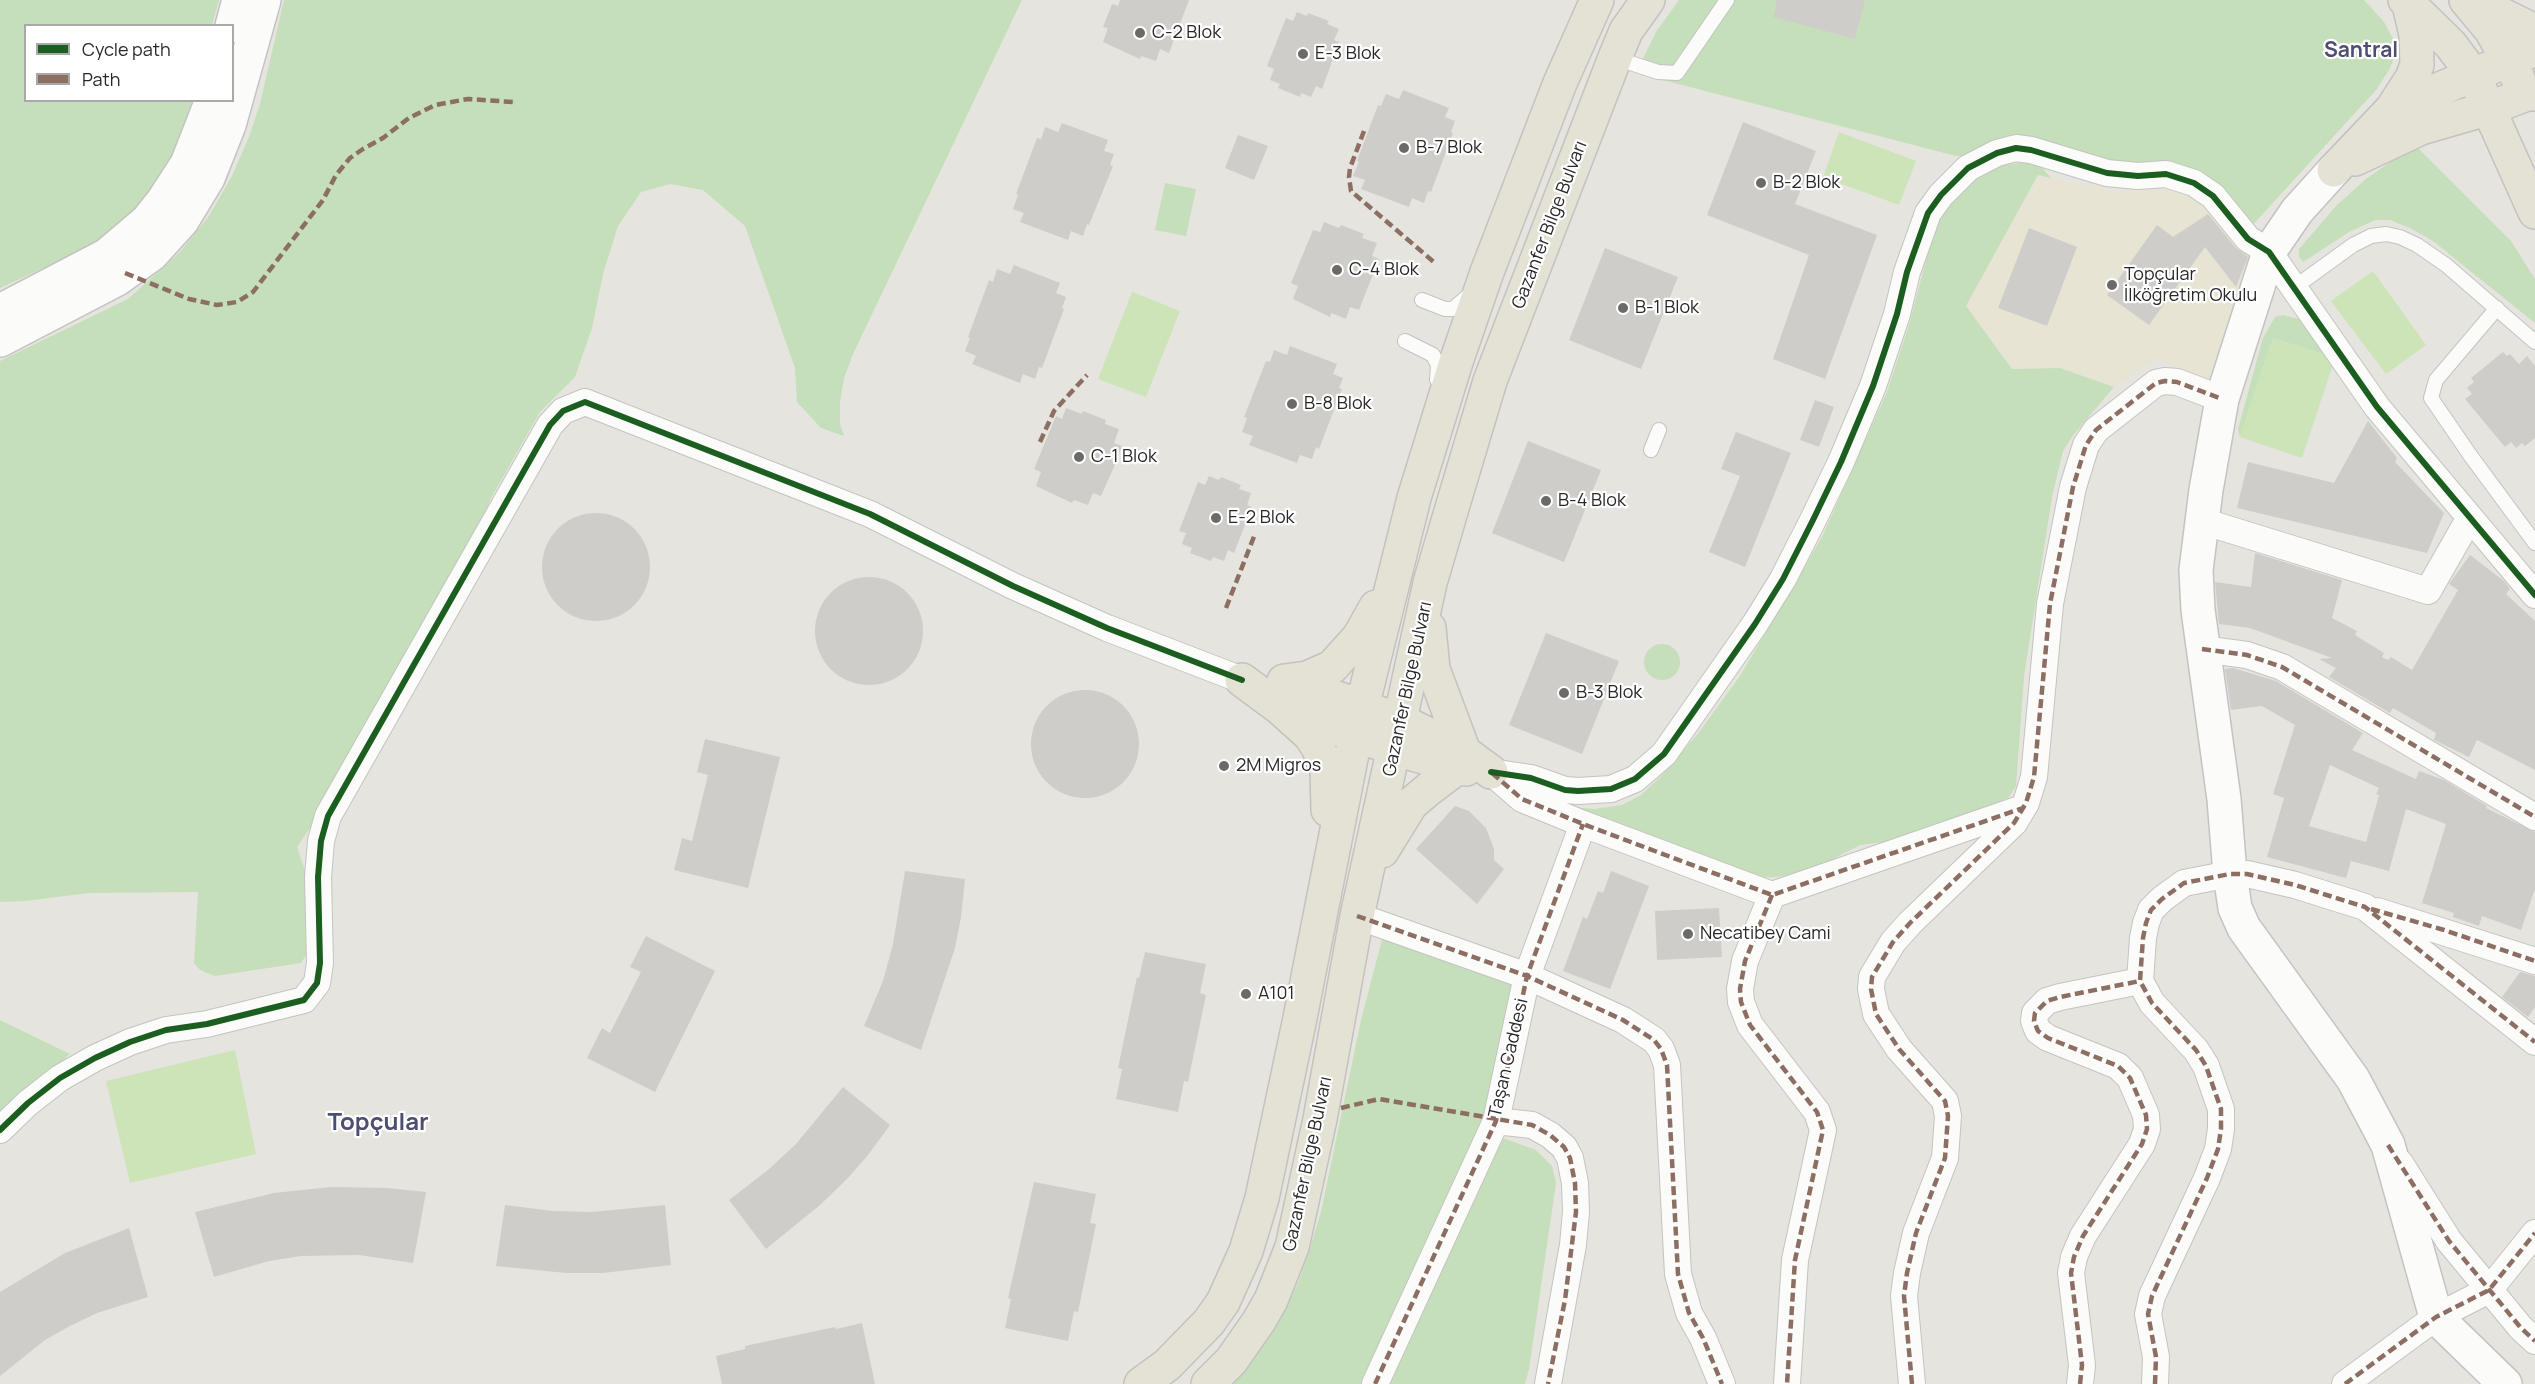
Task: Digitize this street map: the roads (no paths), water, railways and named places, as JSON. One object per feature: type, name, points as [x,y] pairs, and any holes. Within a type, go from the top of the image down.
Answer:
[{"type":"main road","points":[[233,24],[239,0]]},
{"type":"main road","points":[[0,340],[117,279],[152,254],[182,221],[208,177],[229,125],[264,0]]},
{"type":"main road","points":[[1142,1384],[1167,1365],[1209,1322],[1223,1302],[1243,1260],[1262,1198],[1359,721],[1414,498],[1483,283],[1560,83],[1597,0]]},
{"type":"main road","name":"Gazanfer Bilge Bulvarı","points":[[1208,1384],[1238,1352],[1259,1322],[1271,1300],[1292,1246],[1317,1131],[1358,916],[1430,583],[1490,381],[1626,31],[1648,0]]},
{"type":"main road","points":[[2334,170],[2421,128],[2490,108],[2532,100],[2522,55],[2491,30],[2466,0]]},
{"type":"main road","points":[[2471,0],[2535,31]]},
{"type":"main road","points":[[2407,2],[2451,45],[2474,76],[2535,212]]},
{"type":"main road","points":[[2407,2],[2416,35],[2417,65],[2412,78],[2392,109],[2297,211],[2269,252],[2222,399],[2196,570],[2202,649],[2224,800],[2235,908],[2244,928],[2353,1079],[2388,1145],[2436,1317],[2505,1384]]},
{"type":"main road","points":[[2392,109],[2522,55]]},
{"type":"main road","points":[[0,311],[107,255],[147,221],[187,164],[211,102]]},
{"type":"main road","points":[[1285,694],[1342,659],[1359,637],[1394,574]]},
{"type":"main road","points":[[1430,583],[1428,638],[1433,669],[1461,760]]},
{"type":"main road","points":[[1242,680],[1398,735],[1491,772]]},
{"type":"main road","points":[[1285,694],[1324,758],[1328,771],[1321,914]]},
{"type":"main road","points":[[1367,876],[1411,804],[1461,760]]},
{"type":"street","points":[[1491,772],[1531,778],[1565,790],[1611,789],[1635,779],[1664,754],[1755,624],[1803,540],[1841,462],[1872,386],[1897,314],[1913,254],[1929,213],[1941,195],[1968,168],[1997,153],[2016,148],[2031,150],[2107,173],[2138,176],[2166,174],[2204,188],[2248,239],[2269,252],[2377,408],[2535,595]]},
{"type":"street","points":[[1912,1384],[1904,1296],[1907,1273],[1916,1233],[1945,1158],[1948,1116],[1945,1101],[1899,1049],[1876,1014],[1871,989],[1872,977],[1893,942],[1910,923],[2001,836],[2024,808],[2034,777],[2050,604],[2073,487],[2086,445],[2096,430],[2156,383],[2177,382],[2222,399]]},
{"type":"street","points":[[0,1130],[28,1103],[60,1078],[130,1042],[166,1030],[207,1024],[304,1000],[317,983],[320,963],[318,877],[321,842],[328,816],[550,425],[563,411],[585,402],[870,514],[1012,586],[1107,628],[1242,680]]},
{"type":"street","points":[[2202,521],[2428,591],[2469,519]]},
{"type":"street","points":[[2202,649],[2247,655],[2282,667],[2535,817]]},
{"type":"street","points":[[1491,772],[1522,799],[1772,895],[2024,808]]},
{"type":"street","name":"Taşan Caddesi","points":[[1376,1384],[1496,1121],[1527,976],[1583,824]]},
{"type":"street","points":[[2155,1384],[2156,1357],[2148,1314],[2152,1296],[2218,1149],[2222,1129],[2221,1108],[2206,1066],[2196,1050],[2152,1003],[2140,981],[2143,938],[2151,910],[2174,888],[2184,883],[2230,874],[2259,876],[2444,930],[2535,961]]},
{"type":"street","points":[[1772,895],[1746,961],[1741,983],[1741,1002],[1750,1025],[1817,1112],[1823,1130],[1795,1260],[1787,1384]]},
{"type":"street","points":[[2365,907],[2535,1042]]},
{"type":"street","points":[[1358,916],[1527,976],[1623,1020],[1654,1040],[1661,1048],[1667,1065],[1678,1274],[1689,1312],[1703,1338],[1722,1384]]},
{"type":"street","points":[[2080,1384],[2082,1365],[2071,1273],[2074,1257],[2083,1236],[2142,1144],[2148,1129],[2142,1104],[2130,1078],[2118,1066],[2048,1038],[2038,1031],[2034,1021],[2035,1013],[2047,1001],[2060,997],[2140,981]]},
{"type":"street","points":[[1496,1121],[1532,1125],[1564,1147],[1570,1158],[1575,1183],[1576,1212],[1573,1245],[1548,1384]]},
{"type":"street","points":[[2388,1145],[2450,1241],[2521,1328],[2535,1341]]},
{"type":"street","points":[[2345,1384],[2436,1317],[2489,1290],[2535,1233]]},
{"type":"lane","points":[[1615,58],[1658,72],[1677,73],[1727,0]]},
{"type":"lane","points":[[1422,300],[1445,309],[1453,309],[1465,300],[1538,143]]},
{"type":"lane","points":[[2295,287],[2353,245],[2371,236],[2386,234],[2400,237],[2417,245],[2497,308],[2535,342]]},
{"type":"lane","points":[[2497,308],[2436,380],[2431,398],[2535,543]]},
{"type":"lane","points":[[1405,341],[1429,352],[1438,365],[1414,498]]},
{"type":"lane","points":[[1651,450],[1659,430]]},
{"type":"place","name":"C-2 Blok","points":[[1140,33]]},
{"type":"place","name":"E-3 Blok","points":[[1303,54]]},
{"type":"place","name":"B-7 Blok","points":[[1404,148]]},
{"type":"place","name":"B-2 Blok","points":[[1761,183]]},
{"type":"place","name":"C-4 Blok","points":[[1337,270]]},
{"type":"place","name":"Topçular İlköğretim Okulu","points":[[2112,285]]},
{"type":"place","name":"B-1 Blok","points":[[1623,308]]},
{"type":"place","name":"B-8 Blok","points":[[1292,404]]},
{"type":"place","name":"C-1 Blok","points":[[1079,457]]},
{"type":"place","name":"B-4 Blok","points":[[1546,501]]},
{"type":"place","name":"E-2 Blok","points":[[1216,518]]},
{"type":"place","name":"B-3 Blok","points":[[1564,693]]},
{"type":"place","name":"2M Migros","points":[[1224,766]]},
{"type":"place","name":"Necatibey Cami","points":[[1688,934]]},
{"type":"place","name":"A101","points":[[1246,994]]},
{"type":"district","name":"Santral","points":[[2361,51]]},
{"type":"district","name":"Topçular","points":[[378,1123]]}]
